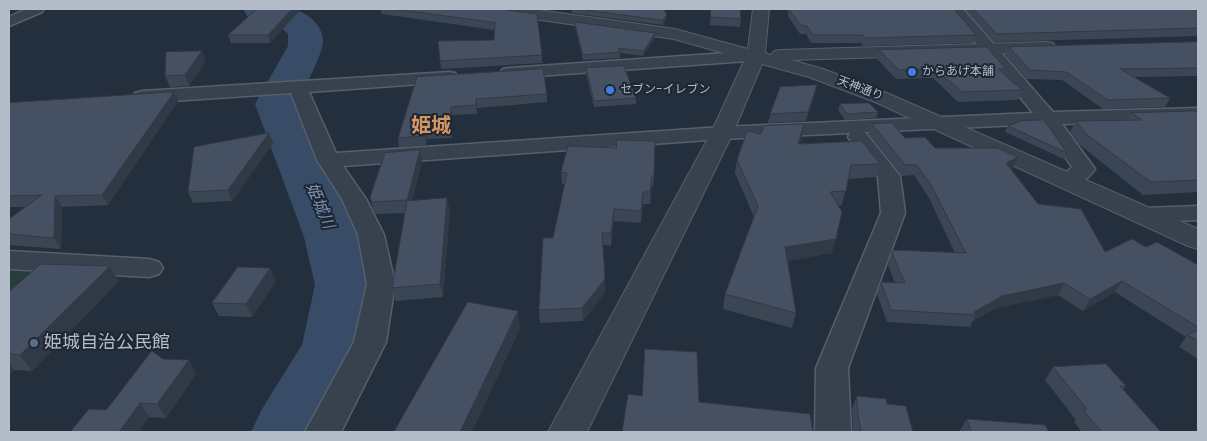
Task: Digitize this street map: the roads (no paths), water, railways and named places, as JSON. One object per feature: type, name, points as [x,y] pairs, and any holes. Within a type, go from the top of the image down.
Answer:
[{"type":"street","points":[[9,22],[37,9]]},
{"type":"street","name":"天神通り","points":[[499,9],[675,34],[816,73],[941,123],[1070,180],[1198,240]]},
{"type":"street","points":[[567,432],[722,134],[756,56],[761,9]]},
{"type":"street","points":[[955,9],[1048,118],[1084,169],[1070,180]]},
{"type":"street","points":[[494,74],[756,56],[1064,47]]},
{"type":"street","points":[[126,98],[464,76]]},
{"type":"street","points":[[298,87],[328,160],[354,199],[371,235],[381,284],[370,342],[323,432]]},
{"type":"street","points":[[328,160],[722,134],[1048,118],[1198,114]]},
{"type":"street","points":[[833,432],[832,368],[893,213],[889,176],[850,128]]},
{"type":"street","points":[[1146,215],[1198,213]]},
{"type":"street","points":[[9,260],[149,268]]},
{"type":"waterway","name":"姫城川","points":[[258,9],[291,19],[305,31],[305,46],[276,104],[332,237],[345,285],[335,348],[289,432]]},
{"type":"place","name":"からあげ本舗","points":[[912,72]]},
{"type":"place","name":"セブン-イレブン","points":[[610,90]]},
{"type":"place","name":"姫城自治公民館","points":[[34,343]]},
{"type":"district","name":"姫城","points":[[431,127]]}]
